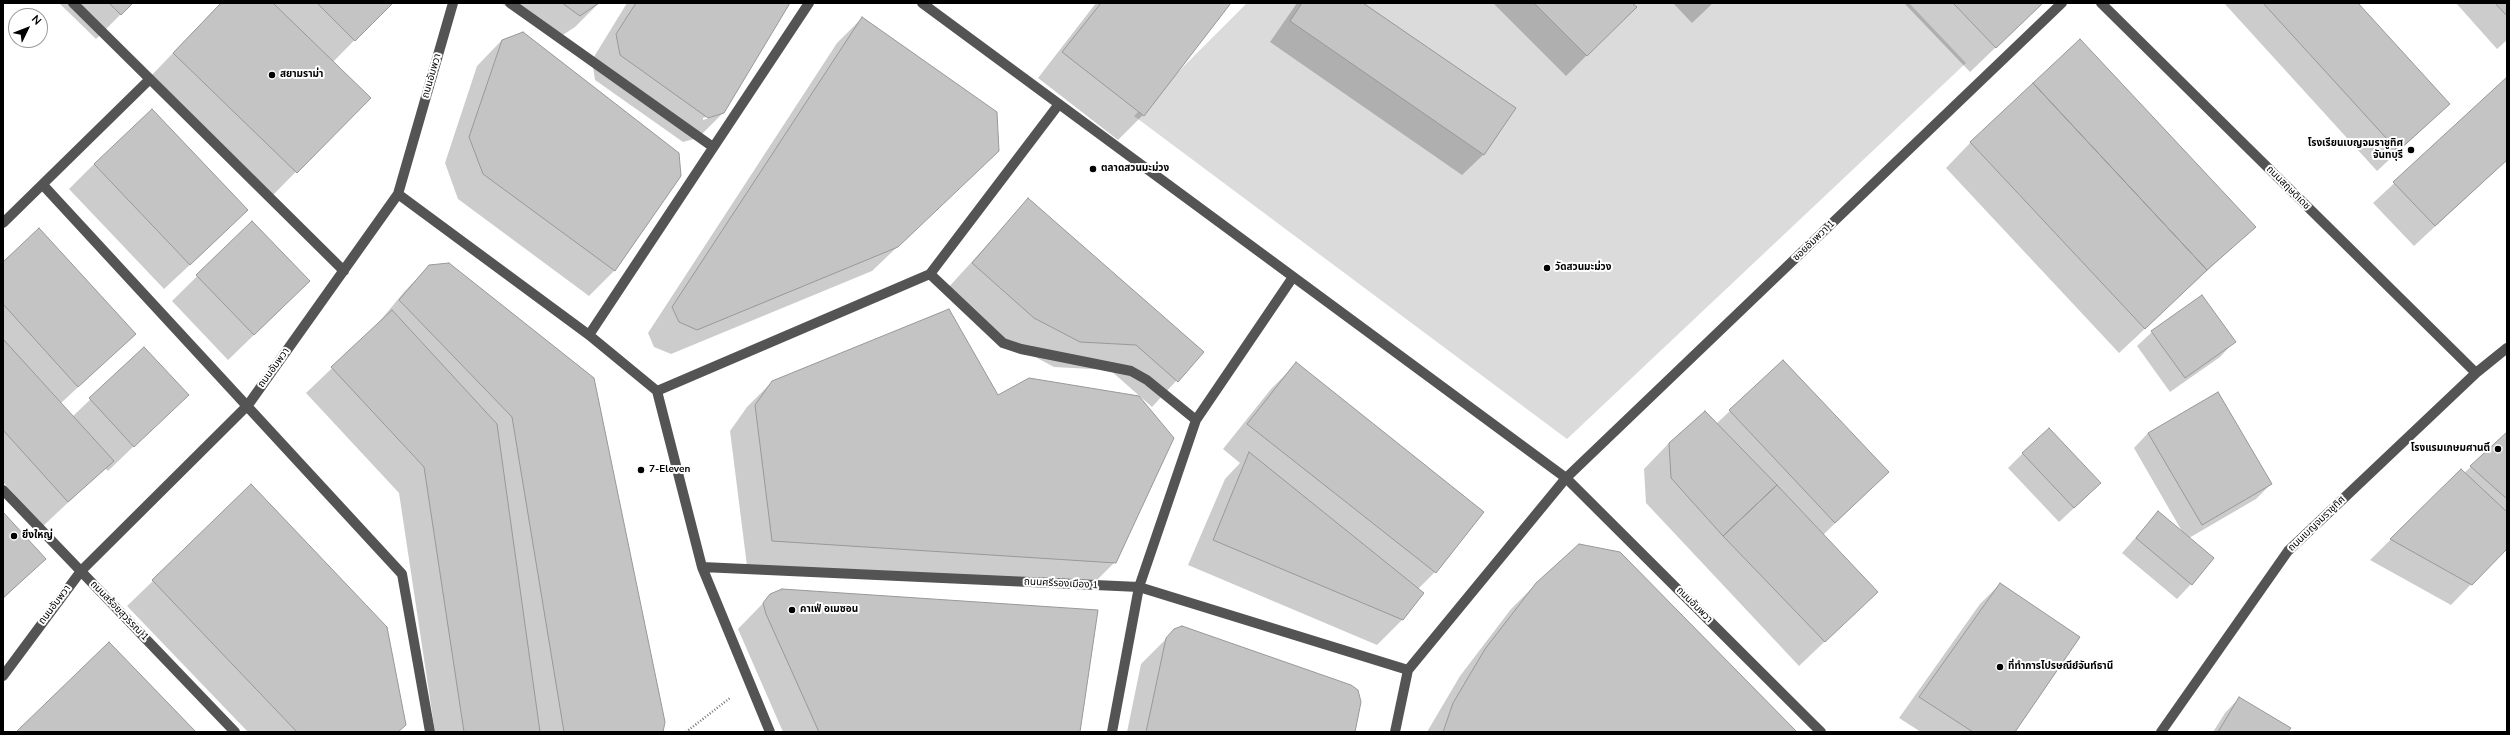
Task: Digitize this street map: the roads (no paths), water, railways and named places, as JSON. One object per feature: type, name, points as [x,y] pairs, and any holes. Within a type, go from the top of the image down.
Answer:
[{"type":"street","points":[[73,3],[344,271]]},
{"type":"street","points":[[444,3],[452,7]]},
{"type":"street","points":[[510,3],[714,147]]},
{"type":"street","points":[[590,335],[809,3]]},
{"type":"street","name":"ถนนอัมพวา","points":[[922,3],[1566,478],[1821,732]]},
{"type":"street","name":"ซอยอัมพวา 1","points":[[1408,670],[1566,478],[2062,3]]},
{"type":"street","name":"ถนนสฤษดิเดช","points":[[2101,3],[2476,373]]},
{"type":"street","name":"ถนนอัมพวา","points":[[4,674],[81,571],[248,405],[398,194],[452,7]]},
{"type":"street","points":[[3,223],[150,79]]},
{"type":"street","points":[[657,391],[930,274],[1059,104]]},
{"type":"street","points":[[42,185],[248,405],[402,574],[430,732]]},
{"type":"street","points":[[398,194],[590,335],[657,391],[702,567],[770,732]]},
{"type":"street","points":[[930,274],[1003,343],[1021,349],[1131,371],[1147,380],[1196,420]]},
{"type":"street","points":[[1112,732],[1139,587],[1196,420],[1293,277]]},
{"type":"street","name":"ถนนเบญจมราชูทิศ","points":[[2161,732],[2288,551],[2476,373],[2507,348]]},
{"type":"street","name":"ถนนสร้อยสุวรรณ 1","points":[[3,490],[235,732]]},
{"type":"street","name":"ถนนศรีรองเมือง 1","points":[[702,567],[1139,587],[1408,670]]},
{"type":"street","points":[[1395,732],[1408,670]]},
{"type":"place","name":"สยามราม่า","points":[[272,75]]},
{"type":"place","name":"โรงเรียนเบญจมราชูทิศ จันทบุรี","points":[[2411,150]]},
{"type":"place","name":"ตลาดสวนมะม่วง","points":[[1093,169]]},
{"type":"place","name":"วัดสวนมะม่วง","points":[[1547,268]]},
{"type":"place","name":"โรงแรมเกษมศานติ์","points":[[2498,449]]},
{"type":"place","name":"7-Eleven","points":[[641,470]]},
{"type":"place","name":"ยิ่งใหญ่","points":[[14,536]]},
{"type":"place","name":"คาเฟ่ อเมซอน","points":[[792,610]]},
{"type":"place","name":"ที่ทำการไปรษณีย์จันท์ธานี","points":[[2000,667]]}]
